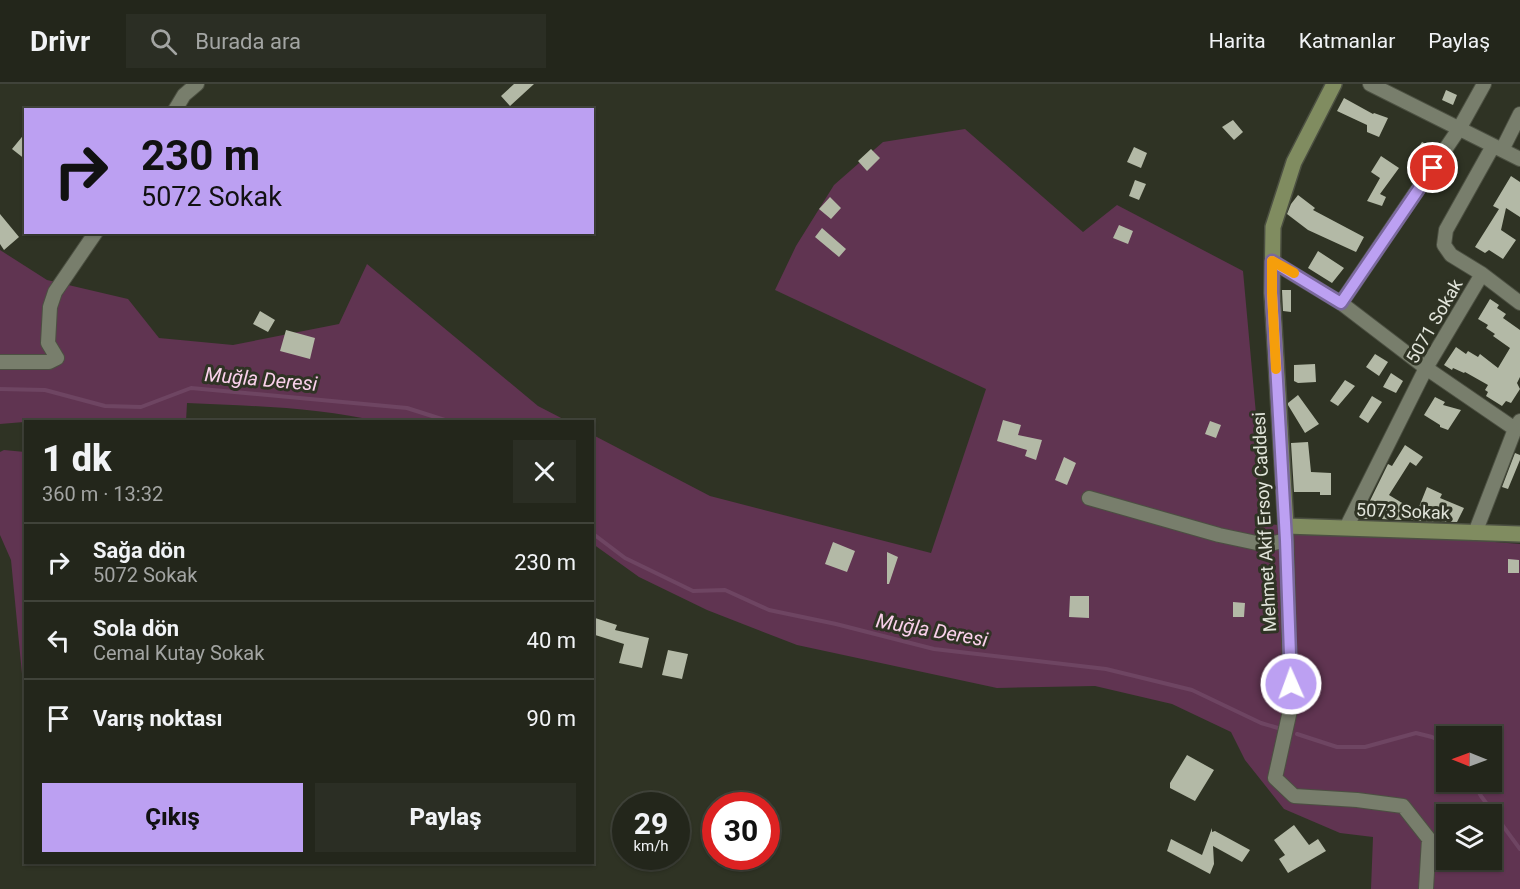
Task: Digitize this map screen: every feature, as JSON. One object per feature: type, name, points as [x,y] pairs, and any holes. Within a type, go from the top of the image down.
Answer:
[{"type":"street","points":[[176,108],[184,95],[196,84]]},
{"type":"street","name":"Mehmet Akif Ersoy Caddesi","points":[[1334,84],[1294,162],[1273,227],[1272,293],[1286,533],[1291,706],[1275,778],[1294,795],[1403,806],[1429,839],[1426,889]]},
{"type":"street","points":[[1370,84],[1520,159]]},
{"type":"street","points":[[1341,303],[1459,129],[1484,84]]},
{"type":"street","points":[[1497,148],[1520,114]]},
{"type":"street","name":"5071 Sokak","points":[[1346,528],[1426,368],[1482,274],[1451,255],[1444,245],[1446,230],[1497,148]]},
{"type":"street","points":[[0,362],[49,362],[57,358],[48,343],[50,307],[56,292],[95,234]]},
{"type":"street","points":[[1272,261],[1341,303],[1426,368],[1517,425],[1475,533]]},
{"type":"street","points":[[1482,274],[1520,303]]},
{"type":"street","points":[[33,361],[36,354],[48,343]]},
{"type":"street","points":[[1089,498],[1219,535],[1266,545],[1286,533]]},
{"type":"street","name":"5073 Sokak","points":[[1286,533],[1346,528],[1520,534]]},
{"type":"shaded area","points":[[965,129],[1083,232],[1117,205],[1243,271],[1266,524],[1520,544],[1520,889],[1371,889],[1373,837],[1340,833],[1284,809],[1245,760],[1231,732],[1172,704],[1095,686],[997,688],[797,645],[707,610],[639,577],[594,545],[594,436],[710,496],[931,553],[986,389],[775,290],[796,246],[834,185],[883,142]]},
{"type":"shaded area","points":[[0,250],[47,280],[128,299],[159,338],[233,345],[339,324],[367,264],[538,406],[565,420],[371,420],[309,410],[187,403],[186,420],[24,420],[24,422],[0,424]]},
{"type":"shaded area","points":[[4,450],[24,452],[24,695],[11,560],[0,535],[0,452]]},
{"type":"building","points":[[514,84],[534,84],[510,106],[501,96]]},
{"type":"building","points":[[1446,90],[1457,95],[1453,105],[1442,100]]},
{"type":"building","points":[[1344,98],[1373,114],[1388,118],[1379,137],[1367,132],[1367,125],[1337,111]]},
{"type":"building","points":[[1233,120],[1243,132],[1234,140],[1222,127]]},
{"type":"building","points":[[24,134],[24,158],[12,149]]},
{"type":"building","points":[[1422,142],[1430,146],[1421,163],[1411,159]]},
{"type":"building","points":[[1134,147],[1147,153],[1141,168],[1127,162]]},
{"type":"building","points":[[871,149],[880,158],[867,171],[858,161]]},
{"type":"building","points":[[1381,156],[1399,168],[1380,194],[1386,197],[1382,206],[1367,201],[1380,178],[1371,172]]},
{"type":"building","points":[[1511,176],[1520,182],[1520,217],[1506,208],[1501,230],[1516,240],[1503,259],[1489,250],[1485,253],[1475,247],[1499,209],[1493,206]]},
{"type":"building","points":[[1135,180],[1146,184],[1139,200],[1129,196]]},
{"type":"building","points":[[1298,195],[1315,208],[1313,210],[1364,237],[1356,252],[1308,230],[1287,214]]},
{"type":"building","points":[[830,197],[841,208],[831,219],[819,209]]},
{"type":"building","points":[[0,214],[19,237],[4,250],[0,244]]},
{"type":"building","points":[[1119,225],[1133,231],[1128,244],[1113,238]]},
{"type":"building","points":[[822,228],[846,249],[839,257],[815,237]]},
{"type":"building","points":[[1318,251],[1344,268],[1332,283],[1308,268]]},
{"type":"building","points":[[1282,290],[1291,290],[1291,312],[1283,311]]},
{"type":"building","points":[[1490,299],[1506,314],[1503,318],[1520,330],[1520,377],[1517,383],[1520,389],[1511,403],[1506,401],[1502,406],[1486,396],[1488,392],[1485,390],[1488,385],[1465,372],[1453,368],[1452,370],[1444,365],[1456,347],[1466,354],[1468,351],[1478,357],[1480,354],[1498,368],[1510,348],[1493,336],[1495,334],[1486,328],[1488,325],[1478,319]]},
{"type":"building","points":[[260,311],[275,320],[268,332],[253,324]]},
{"type":"building","points":[[286,330],[315,338],[310,359],[280,351]]},
{"type":"building","points":[[1375,354],[1388,362],[1379,376],[1366,367]]},
{"type":"building","points":[[1315,364],[1316,382],[1298,383],[1294,381],[1294,365]]},
{"type":"building","points":[[1391,373],[1403,381],[1396,393],[1383,387]]},
{"type":"building","points":[[1345,380],[1355,386],[1338,406],[1330,401]]},
{"type":"building","points":[[1298,395],[1319,424],[1305,433],[1288,405]]},
{"type":"building","points":[[1372,396],[1382,402],[1368,423],[1359,417]]},
{"type":"building","points":[[1435,397],[1445,402],[1443,405],[1461,410],[1448,430],[1424,415]]},
{"type":"building","points":[[1003,420],[1021,425],[1018,435],[1042,440],[1036,460],[1025,456],[1027,450],[997,441]]},
{"type":"building","points":[[1210,421],[1221,425],[1216,438],[1205,434]]},
{"type":"building","points":[[1308,442],[1311,472],[1331,473],[1331,495],[1320,495],[1320,492],[1294,492],[1291,443]]},
{"type":"building","points":[[1405,445],[1423,457],[1416,466],[1410,462],[1389,495],[1417,512],[1427,487],[1442,494],[1440,498],[1464,508],[1457,522],[1416,521],[1404,517],[1401,520],[1381,519],[1374,516],[1372,519],[1361,519],[1388,464],[1392,466]]},
{"type":"building","points":[[1515,453],[1520,455],[1520,460],[1508,489],[1502,487]]},
{"type":"building","points":[[1064,457],[1076,463],[1067,485],[1055,480]]},
{"type":"building","points":[[833,542],[855,551],[847,572],[825,564]]},
{"type":"building","points":[[887,552],[898,557],[889,584],[887,584]]},
{"type":"building","points":[[1508,559],[1519,560],[1519,573],[1508,573]]},
{"type":"building","points":[[1070,596],[1089,596],[1089,618],[1069,617]]},
{"type":"building","points":[[1233,602],[1245,603],[1244,617],[1233,617]]},
{"type":"building","points":[[594,618],[617,625],[615,630],[649,638],[642,668],[619,663],[624,644],[594,635]]},
{"type":"building","points":[[668,650],[688,654],[682,679],[662,675]]},
{"type":"building","points":[[1187,755],[1214,770],[1195,801],[1170,788],[1170,783]]},
{"type":"building","points":[[1294,825],[1309,845],[1318,839],[1326,851],[1288,873],[1279,859],[1285,855],[1274,840]]},
{"type":"building","points":[[1212,828],[1212,832],[1215,831],[1250,850],[1242,862],[1213,846],[1214,864],[1210,874],[1167,851],[1171,839],[1202,855]]},
{"type":"waterway","name":"Muğla Deresi","points":[[0,389],[45,390],[105,406],[141,407],[191,388],[407,408],[445,420]]},
{"type":"waterway","name":"Muğla Deresi","points":[[594,535],[625,558],[693,591],[725,590],[769,610],[934,649],[1106,669],[1192,690],[1261,723],[1278,728]]},
{"type":"waterway","name":"Muğla Deresi","points":[[1297,734],[1337,747],[1365,747],[1416,733],[1436,739]]},
{"type":"waterway","name":"Muğla Deresi","points":[[1479,792],[1520,849]]},
{"type":"slow traffic","points":[[1276,369],[1272,261],[1294,273]]},
{"type":"route","points":[[1291,684],[1272,261],[1341,303],[1433,168]]}]
